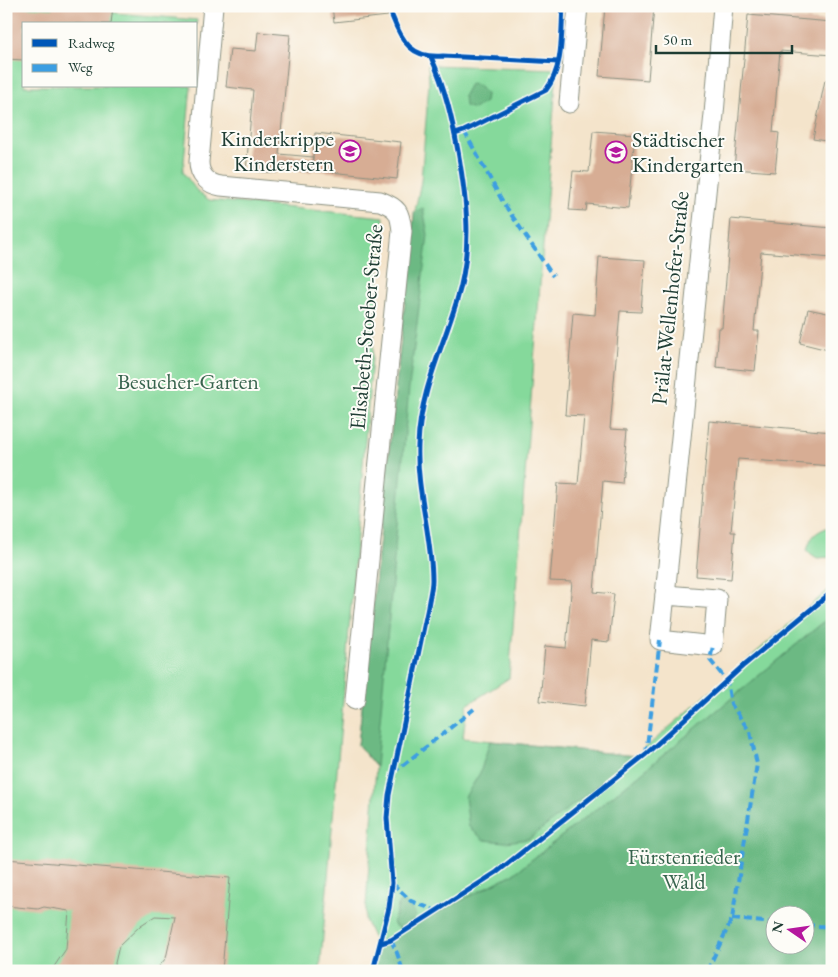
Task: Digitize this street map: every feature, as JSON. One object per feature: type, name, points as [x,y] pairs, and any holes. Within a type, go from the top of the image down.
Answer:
[{"type":"street","name":"Elisabeth-Stoeber-Straße","points":[[213,6],[199,162],[199,169],[205,179],[221,186],[380,201],[394,207],[401,217],[402,231],[355,700]]},
{"type":"street","points":[[569,103],[578,6]]},
{"type":"street","name":"Prälat-Wellenhofer-Straße","points":[[665,594],[714,114],[723,6]]},
{"type":"green space","name":"Besucher-Garten","points":[[6,6],[35,6],[197,20],[197,22],[22,22],[22,88],[191,88],[183,172],[197,191],[209,200],[384,217],[320,971],[6,971]]},
{"type":"green space","points":[[428,65],[557,69],[509,678],[467,705],[463,738],[636,756],[832,587],[832,615],[638,776],[515,873],[376,944],[365,920],[376,767],[358,745],[414,216],[421,181],[429,83]]},
{"type":"green space","points":[[470,84],[478,85],[486,94],[485,102],[474,109],[465,106],[464,95]]},
{"type":"green space","points":[[423,208],[428,235],[409,387],[376,767],[358,745],[414,212]]},
{"type":"green space","points":[[829,527],[832,528],[832,557],[817,558],[807,551],[810,542],[817,533]]},
{"type":"green space","name":"Fürstenrieder Wald","points":[[832,615],[832,971],[370,971],[376,944],[515,873],[638,776]]},
{"type":"green space","points":[[490,741],[636,756],[529,839],[505,842],[484,840],[469,827],[465,797],[480,773]]},
{"type":"green space","points":[[399,902],[406,903],[415,913],[414,920],[399,928],[393,924]]},
{"type":"building","points":[[6,6],[53,9],[53,6],[113,6],[111,22],[22,22],[22,60],[6,59]]},
{"type":"building","points":[[332,6],[387,6],[388,16],[334,22]]},
{"type":"building","points":[[605,6],[654,6],[648,80],[599,76]]},
{"type":"building","points":[[748,15],[832,22],[832,55],[780,51],[773,132],[779,133],[775,172],[734,169]]},
{"type":"building","points":[[258,32],[290,35],[279,154],[313,157],[311,172],[278,169],[277,173],[246,171],[253,90],[226,87],[230,49],[256,51]]},
{"type":"building","points":[[825,80],[832,81],[832,142],[813,139]]},
{"type":"building","points":[[593,131],[635,134],[628,208],[587,204],[586,211],[569,210],[573,171],[589,172]]},
{"type":"building","points":[[315,133],[401,142],[397,179],[312,170]]},
{"type":"building","points":[[731,219],[832,228],[832,258],[761,252],[754,331],[759,331],[755,371],[716,367],[719,328],[722,328]]},
{"type":"building","points":[[599,257],[645,260],[641,312],[620,311],[610,429],[627,430],[622,483],[603,481],[594,592],[614,594],[609,642],[591,640],[585,706],[540,701],[545,646],[566,648],[572,582],[550,581],[558,483],[578,484],[584,416],[565,415],[573,313],[595,315]]},
{"type":"building","points":[[808,309],[832,314],[832,351],[800,343]]},
{"type":"building","points":[[709,421],[832,432],[832,466],[738,459],[731,532],[735,532],[731,579],[696,576]]},
{"type":"building","points":[[6,859],[230,878],[222,971],[155,971],[166,958],[175,917],[155,916],[141,925],[119,946],[115,963],[116,971],[51,971],[66,949],[69,911],[44,907],[38,909],[6,906]]},
{"type":"marked path","points":[[464,131],[504,204],[553,276]]},
{"type":"marked path","points":[[646,754],[660,640]]},
{"type":"marked path","points":[[707,971],[732,919],[757,764],[750,732],[731,704],[727,681],[710,660],[713,646]]},
{"type":"marked path","points":[[393,773],[474,709]]},
{"type":"marked path","points":[[392,883],[411,901],[437,911]]},
{"type":"marked path","points":[[732,919],[766,922]]},
{"type":"marked path","points":[[816,926],[832,927]]},
{"type":"marked path","points":[[391,940],[403,971]]},
{"type":"cycle path","points":[[455,134],[546,90],[552,81],[559,61],[563,6]]},
{"type":"cycle path","points":[[392,16],[404,41],[416,52],[423,55],[558,62]]},
{"type":"cycle path","points":[[373,971],[389,908],[392,883],[387,818],[389,795],[432,583],[430,546],[419,479],[418,445],[420,426],[427,389],[462,281],[467,244],[466,207],[458,151],[448,103],[431,57]]},
{"type":"cycle path","points":[[381,943],[391,940],[497,872],[646,754],[744,665],[832,592]]},
{"type":"place","name":"Kinderkrippe Kinderstern","points":[[350,151]]},
{"type":"place","name":"Städtischer Kindergarten","points":[[616,152]]}]
